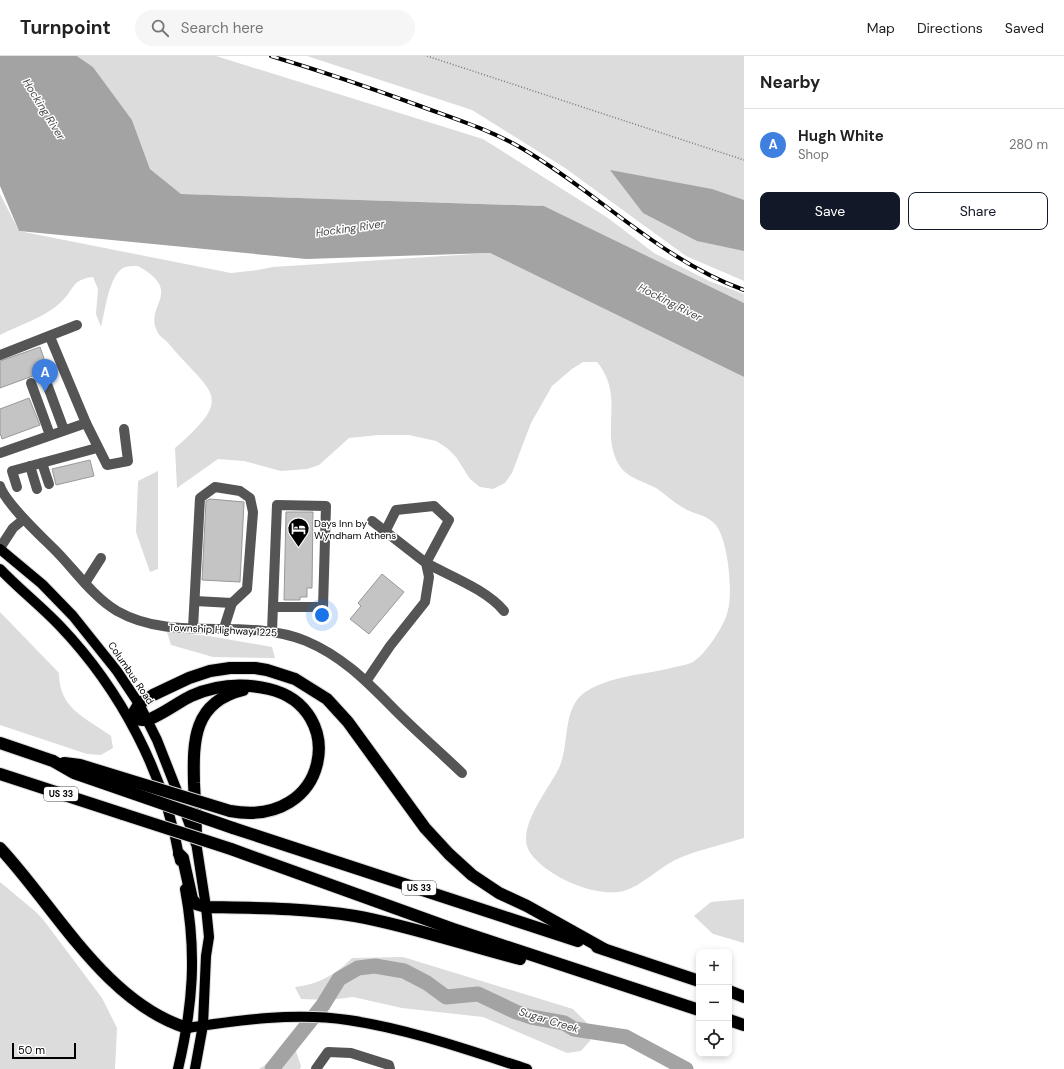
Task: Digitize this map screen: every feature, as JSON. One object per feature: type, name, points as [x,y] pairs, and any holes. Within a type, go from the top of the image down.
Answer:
[{"type":"highway","points":[[130,719],[140,704],[190,678],[219,669],[241,667],[268,670],[304,684],[327,699],[348,722],[425,828],[459,863],[498,893],[527,906],[604,949]]},
{"type":"highway","points":[[53,761],[80,765],[230,811],[255,814],[283,806],[299,796],[312,780],[318,764],[319,750],[316,734],[301,707],[277,692],[258,687],[228,686],[211,689],[191,696],[147,720],[130,719]]},
{"type":"highway","points":[[196,842],[193,757],[200,721],[208,709],[222,698],[232,693],[258,687]]},
{"type":"highway","name":"US 33","points":[[0,743],[53,761],[74,772],[233,828],[696,980]]},
{"type":"highway","name":"US 33","points":[[0,774],[231,849],[413,915],[696,1009]]},
{"type":"highway","points":[[0,848],[100,970],[126,993],[160,1016],[188,1028]]},
{"type":"highway","points":[[179,854],[183,858],[192,899],[196,904],[206,907],[307,910],[355,916],[402,926],[530,962],[560,965]]},
{"type":"highway","points":[[732,992],[744,996]]},
{"type":"highway","points":[[732,1021],[744,1025]]},
{"type":"main road","name":"Columbus Road","points":[[0,548],[42,584],[73,616],[105,655],[140,704],[171,773],[196,842],[209,937],[206,956],[204,1025],[195,1069]]},
{"type":"main road","points":[[0,569],[61,627],[106,681],[130,719],[161,791],[179,854],[186,892],[192,953],[188,1028],[178,1069]]},
{"type":"main road","points":[[188,1028],[272,1017],[347,1020],[425,1037],[527,1069]]},
{"type":"street","points":[[0,355],[50,337],[77,325]]},
{"type":"street","points":[[50,337],[86,423],[106,465],[128,461],[124,428]]},
{"type":"street","points":[[44,376],[64,430]]},
{"type":"street","points":[[31,383],[50,436]]},
{"type":"street","points":[[0,453],[86,423]]},
{"type":"street","points":[[17,487],[12,471],[97,448]]},
{"type":"street","points":[[42,462],[50,484]]},
{"type":"street","points":[[30,466],[37,489]]},
{"type":"street","points":[[193,628],[200,498],[215,487],[240,491],[250,498],[254,512],[247,589],[232,603],[224,628]]},
{"type":"street","name":"Township Highway 1225","points":[[0,489],[24,519],[85,583],[117,610],[140,621],[166,627],[272,631],[306,641],[326,651],[367,680],[462,773]]},
{"type":"street","points":[[272,631],[277,505],[326,506],[323,607],[274,607]]},
{"type":"street","points":[[367,680],[390,646],[424,602],[429,577],[426,564],[449,520],[434,506],[396,510],[385,532]]},
{"type":"street","points":[[0,548],[13,528],[24,519]]},
{"type":"street","points":[[372,521],[426,564],[484,594],[498,603],[504,611]]},
{"type":"street","points":[[85,583],[101,558]]},
{"type":"street","points":[[195,601],[232,603]]},
{"type":"street","points":[[316,1069],[328,1052],[351,1053],[389,1065],[390,1069]]},
{"type":"path","points":[[427,56],[744,160]]},
{"type":"shaded area","points":[[77,56],[216,56],[483,139],[608,218],[654,253],[709,281],[744,294],[744,303],[544,206],[181,194],[150,169],[132,120],[93,67]]},
{"type":"shaded area","points":[[307,56],[744,56],[744,281],[686,256],[565,168],[472,110]]},
{"type":"shaded area","points":[[0,194],[19,231],[231,273],[273,267],[490,253],[744,377],[744,838],[683,856],[669,863],[630,889],[613,892],[587,888],[573,884],[561,878],[539,862],[531,854],[527,845],[526,834],[529,822],[534,810],[559,768],[562,759],[569,717],[577,700],[593,687],[615,679],[685,665],[693,662],[705,651],[714,639],[726,618],[728,610],[730,591],[728,565],[726,551],[719,530],[714,523],[707,518],[679,505],[656,488],[626,473],[619,465],[611,439],[610,388],[605,375],[597,362],[583,362],[552,386],[531,423],[512,473],[505,483],[493,489],[480,487],[470,479],[456,457],[447,448],[436,441],[409,435],[379,435],[349,438],[319,465],[307,469],[281,471],[244,461],[218,459],[177,488],[175,448],[206,417],[211,405],[211,395],[206,385],[197,374],[158,333],[155,323],[155,315],[160,300],[161,292],[159,284],[152,276],[138,266],[125,267],[115,277],[111,285],[101,327],[96,314],[98,289],[93,277],[86,278],[77,282],[67,296],[57,306],[33,320],[0,335]]},
{"type":"shaded area","points":[[158,471],[158,569],[150,572],[136,532],[138,481]]},
{"type":"shaded area","points":[[0,612],[59,673],[63,695],[69,704],[75,711],[111,736],[113,748],[101,755],[87,754],[0,725]]},
{"type":"shaded area","points":[[167,632],[209,636],[272,647],[275,658],[213,657],[171,645]]},
{"type":"shaded area","points":[[0,882],[36,912],[45,922],[102,998],[117,1028],[115,1069],[0,1069]]},
{"type":"shaded area","points":[[744,899],[744,943],[713,934],[694,916],[711,902]]},
{"type":"shaded area","points":[[403,957],[573,1009],[592,1028],[590,1041],[581,1051],[567,1053],[483,1017],[402,1008],[353,997],[329,1000],[301,999],[295,987],[311,984],[326,978],[340,969],[352,958]]},
{"type":"shaded area","points":[[296,1051],[301,1066],[300,1069],[259,1069],[283,1053]]},
{"type":"water","name":"Hocking River","points":[[0,56],[77,56],[93,67],[132,120],[150,169],[181,194],[544,206],[744,303],[744,377],[490,253],[306,259],[19,231],[0,186]]},
{"type":"water","points":[[610,170],[712,189],[744,200],[744,251],[697,241],[643,213]]},
{"type":"building","points":[[40,347],[48,370],[42,370],[38,374],[0,388],[0,361]]},
{"type":"building","points":[[29,398],[40,425],[2,439],[0,433],[0,409]]},
{"type":"building","points":[[90,460],[94,476],[56,485],[52,469]]},
{"type":"building","points":[[210,499],[244,502],[240,582],[202,580],[206,501]]},
{"type":"building","name":"Days Inn by Wyndham Athens","points":[[286,512],[313,512],[312,588],[307,588],[307,597],[300,597],[300,600],[284,600]]},
{"type":"building","points":[[382,574],[404,592],[369,634],[350,619],[361,606],[358,603]]},
{"type":"waterway","name":"Sugar Creek","points":[[272,1069],[323,1005],[339,979],[358,968],[375,966],[404,971],[427,983],[446,997],[478,994],[516,1012],[531,1017],[564,1023],[574,1029],[626,1037],[686,1069]]},
{"type":"railway","points":[[271,56],[402,99],[473,125],[511,142],[551,166],[630,225],[685,262],[744,290]]},
{"type":"place","name":"Hugh White","points":[[45,392]]},
{"type":"place","name":"Days Inn by Wyndham Athens","points":[[299,548]]}]
